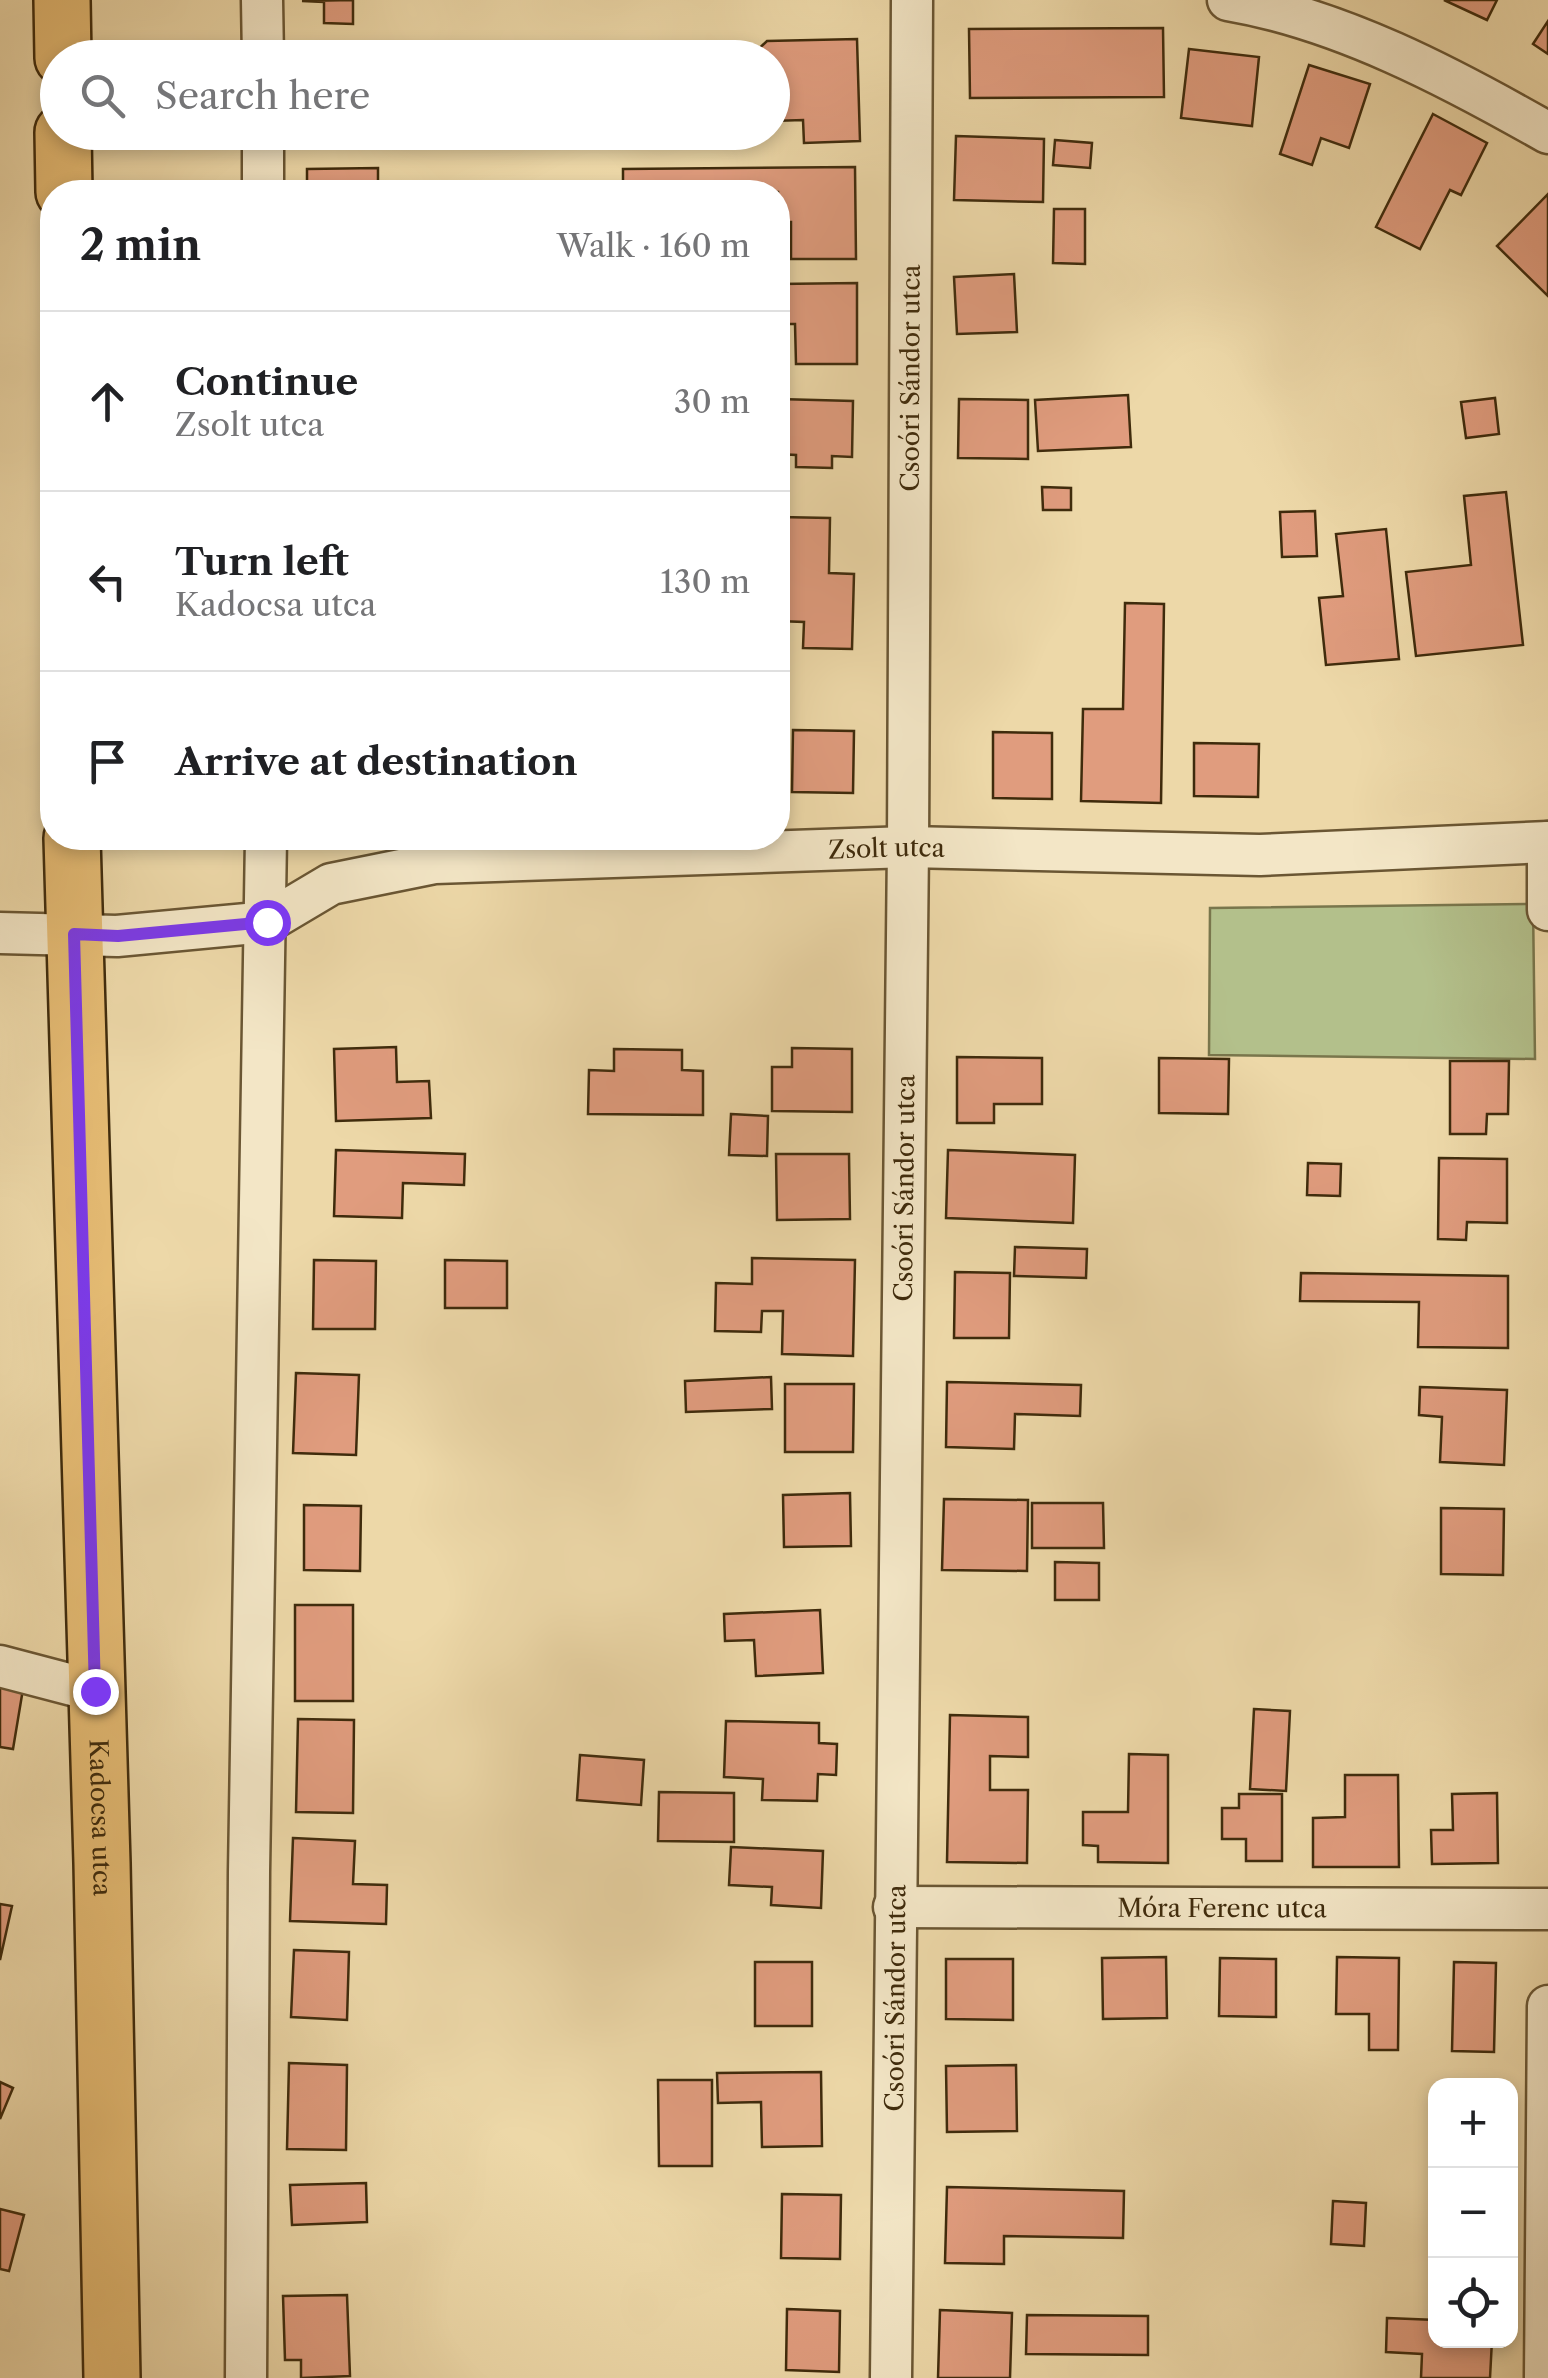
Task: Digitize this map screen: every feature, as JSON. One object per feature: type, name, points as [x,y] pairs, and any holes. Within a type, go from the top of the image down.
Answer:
[{"type":"main road","points":[[62,0],[63,40]]},
{"type":"main road","points":[[63,150],[64,180]]},
{"type":"main road","name":"Kadocsa utca","points":[[72,850],[112,2378]]},
{"type":"street","points":[[262,0],[262,40]]},
{"type":"street","name":"Csoóri Sándor utca","points":[[891,2378],[908,847],[912,0]]},
{"type":"street","points":[[1228,0],[1300,18],[1364,42],[1548,133]]},
{"type":"street","points":[[263,150],[263,180]]},
{"type":"street","points":[[1548,842],[1548,910]]},
{"type":"street","name":"Zsolt utca","points":[[0,933],[118,936],[267,922],[332,884],[435,863],[908,847],[1260,855],[1548,842]]},
{"type":"street","points":[[246,2378],[249,1852],[266,850]]},
{"type":"street","points":[[0,1666],[95,1691]]},
{"type":"street","name":"Móra Ferenc utca","points":[[894,1907],[1548,1910]]},
{"type":"street","points":[[1545,2378],[1548,2006]]},
{"type":"green space","points":[[1533,904],[1535,1059],[1209,1055],[1210,908]]},
{"type":"building","points":[[353,0],[353,24],[324,23],[324,2],[302,1]]},
{"type":"building","points":[[1444,0],[1497,0],[1487,20]]},
{"type":"building","points":[[1548,21],[1548,54],[1533,44]]},
{"type":"building","points":[[1163,28],[1164,97],[970,98],[969,29]]},
{"type":"building","points":[[857,39],[860,141],[804,143],[803,120],[790,120],[790,40]]},
{"type":"building","points":[[1189,49],[1259,57],[1252,126],[1181,118]]},
{"type":"building","points":[[1309,65],[1370,84],[1349,148],[1321,138],[1312,165],[1280,154]]},
{"type":"building","points":[[1433,114],[1487,143],[1461,195],[1450,190],[1420,249],[1376,227]]},
{"type":"building","points":[[956,136],[1044,139],[1043,202],[954,200]]},
{"type":"building","points":[[1055,140],[1092,143],[1090,168],[1053,165]]},
{"type":"building","points":[[855,167],[856,259],[791,259],[790,180],[623,180],[623,169]]},
{"type":"building","points":[[378,168],[378,180],[307,180],[307,169]]},
{"type":"building","points":[[1548,194],[1548,296],[1497,246]]},
{"type":"building","points":[[1054,209],[1085,209],[1085,264],[1053,263]]},
{"type":"building","points":[[1014,274],[1017,332],[957,334],[954,277]]},
{"type":"building","points":[[857,283],[857,364],[796,364],[790,284]]},
{"type":"building","points":[[1128,395],[1131,447],[1038,451],[1035,400]]},
{"type":"building","points":[[1495,398],[1499,434],[1466,438],[1461,402]]},
{"type":"building","points":[[790,399],[853,401],[852,457],[832,456],[832,468],[796,467],[796,455],[790,455]]},
{"type":"building","points":[[959,399],[1028,400],[1028,459],[958,458]]},
{"type":"building","points":[[1042,487],[1071,488],[1071,510],[1043,510]]},
{"type":"building","points":[[1506,492],[1523,645],[1416,656],[1406,572],[1471,565],[1464,496]]},
{"type":"building","points":[[1315,511],[1317,556],[1282,557],[1280,512]]},
{"type":"building","points":[[790,517],[830,518],[829,573],[854,574],[852,649],[803,648],[804,622],[790,621]]},
{"type":"building","points":[[1386,529],[1399,659],[1326,665],[1319,598],[1343,596],[1336,534]]},
{"type":"building","points":[[1125,603],[1164,604],[1161,803],[1081,801],[1083,709],[1123,709]]},
{"type":"building","points":[[793,730],[854,731],[853,793],[792,792]]},
{"type":"building","points":[[993,732],[1052,733],[1052,799],[993,798]]},
{"type":"building","points":[[1194,743],[1259,744],[1258,797],[1194,796]]},
{"type":"building","points":[[396,1047],[397,1082],[429,1081],[431,1118],[336,1121],[334,1049]]},
{"type":"building","points":[[792,1048],[852,1049],[852,1112],[772,1111],[772,1067],[792,1067]]},
{"type":"building","points":[[614,1049],[682,1050],[682,1070],[703,1071],[703,1115],[588,1114],[589,1070],[614,1071]]},
{"type":"building","points":[[957,1057],[1042,1058],[1042,1104],[994,1104],[994,1123],[957,1123]]},
{"type":"building","points":[[1159,1058],[1229,1059],[1228,1114],[1159,1113]]},
{"type":"building","points":[[1450,1061],[1509,1061],[1508,1114],[1487,1114],[1486,1134],[1450,1134]]},
{"type":"building","points":[[731,1114],[768,1116],[767,1156],[729,1155]]},
{"type":"building","points":[[336,1150],[465,1154],[464,1185],[403,1183],[402,1218],[334,1216]]},
{"type":"building","points":[[948,1150],[1075,1155],[1073,1223],[946,1218]]},
{"type":"building","points":[[776,1154],[849,1154],[850,1219],[777,1220]]},
{"type":"building","points":[[1439,1158],[1507,1159],[1507,1223],[1467,1222],[1466,1240],[1438,1239]]},
{"type":"building","points":[[1308,1163],[1341,1164],[1340,1196],[1307,1195]]},
{"type":"building","points":[[1015,1247],[1087,1249],[1086,1278],[1014,1276]]},
{"type":"building","points":[[752,1258],[855,1260],[853,1356],[782,1354],[783,1311],[762,1311],[761,1332],[715,1331],[716,1283],[752,1284]]},
{"type":"building","points":[[314,1260],[376,1261],[375,1329],[313,1329]]},
{"type":"building","points":[[445,1260],[507,1261],[507,1308],[445,1308]]},
{"type":"building","points":[[955,1272],[1010,1273],[1009,1338],[954,1338]]},
{"type":"building","points":[[1301,1273],[1508,1276],[1508,1348],[1418,1347],[1419,1302],[1300,1301]]},
{"type":"building","points":[[296,1373],[359,1375],[356,1455],[293,1453]]},
{"type":"building","points":[[771,1377],[772,1409],[686,1412],[685,1381]]},
{"type":"building","points":[[947,1382],[1081,1385],[1080,1416],[1015,1414],[1014,1449],[946,1447]]},
{"type":"building","points":[[785,1384],[854,1384],[853,1452],[785,1452]]},
{"type":"building","points":[[1420,1387],[1507,1390],[1504,1465],[1440,1462],[1442,1417],[1419,1415]]},
{"type":"building","points":[[850,1493],[851,1546],[784,1547],[783,1495]]},
{"type":"building","points":[[944,1499],[1028,1500],[1027,1571],[942,1570]]},
{"type":"building","points":[[1032,1503],[1103,1503],[1104,1548],[1032,1548]]},
{"type":"building","points":[[304,1505],[361,1506],[360,1571],[304,1570]]},
{"type":"building","points":[[1441,1508],[1504,1509],[1503,1575],[1441,1574]]},
{"type":"building","points":[[1055,1562],[1099,1563],[1099,1600],[1055,1600]]},
{"type":"building","points":[[295,1605],[353,1605],[353,1701],[295,1701]]},
{"type":"building","points":[[820,1610],[823,1673],[756,1676],[754,1640],[725,1641],[724,1614]]},
{"type":"building","points":[[0,1685],[23,1689],[13,1749],[0,1747]]},
{"type":"building","points":[[1254,1709],[1290,1711],[1286,1791],[1250,1789]]},
{"type":"building","points":[[950,1715],[1028,1717],[1028,1757],[990,1756],[990,1790],[1028,1790],[1027,1863],[947,1862]]},
{"type":"building","points":[[298,1719],[354,1720],[353,1813],[296,1812]]},
{"type":"building","points":[[726,1721],[819,1723],[819,1743],[837,1744],[836,1775],[818,1774],[817,1801],[762,1800],[763,1779],[724,1777]]},
{"type":"building","points":[[1129,1754],[1168,1755],[1168,1863],[1098,1862],[1098,1846],[1083,1845],[1083,1812],[1128,1812]]},
{"type":"building","points":[[580,1755],[644,1760],[641,1805],[577,1800]]},
{"type":"building","points":[[1345,1775],[1398,1775],[1399,1867],[1313,1867],[1313,1818],[1345,1817]]},
{"type":"building","points":[[659,1792],[734,1793],[734,1842],[658,1841]]},
{"type":"building","points":[[1497,1793],[1498,1863],[1432,1864],[1431,1830],[1453,1830],[1452,1794]]},
{"type":"building","points":[[1239,1794],[1282,1794],[1282,1861],[1246,1861],[1246,1839],[1222,1839],[1222,1808],[1239,1808]]},
{"type":"building","points":[[293,1838],[355,1841],[353,1884],[387,1885],[386,1924],[290,1921]]},
{"type":"building","points":[[731,1847],[823,1851],[821,1908],[771,1905],[772,1887],[729,1885]]},
{"type":"building","points":[[0,1904],[12,1906],[0,1960]]},
{"type":"building","points":[[294,1950],[349,1952],[347,2020],[291,2017]]},
{"type":"building","points":[[1166,1957],[1167,2018],[1103,2019],[1102,1958]]},
{"type":"building","points":[[1337,1957],[1399,1958],[1398,2050],[1369,2050],[1369,2014],[1336,2014]]},
{"type":"building","points":[[1220,1958],[1276,1959],[1276,2017],[1219,2016]]},
{"type":"building","points":[[946,1959],[1013,1959],[1013,2020],[946,2019]]},
{"type":"building","points":[[755,1962],[812,1962],[812,2026],[755,2026]]},
{"type":"building","points":[[1454,1962],[1496,1963],[1494,2052],[1452,2051]]},
{"type":"building","points":[[289,2063],[347,2065],[346,2150],[287,2149]]},
{"type":"building","points":[[1016,2065],[1017,2131],[947,2132],[946,2066]]},
{"type":"building","points":[[821,2072],[822,2146],[762,2147],[761,2102],[718,2103],[717,2073]]},
{"type":"building","points":[[658,2080],[712,2080],[712,2166],[659,2166]]},
{"type":"building","points":[[0,2082],[13,2088],[0,2119]]},
{"type":"building","points":[[366,2183],[367,2222],[292,2225],[290,2185]]},
{"type":"building","points":[[947,2187],[1124,2191],[1123,2238],[1004,2236],[1004,2264],[945,2263]]},
{"type":"building","points":[[782,2194],[841,2195],[840,2259],[781,2258]]},
{"type":"building","points":[[1333,2201],[1366,2203],[1364,2246],[1331,2244]]},
{"type":"building","points":[[0,2209],[24,2215],[9,2271],[0,2269]]},
{"type":"building","points":[[347,2295],[350,2376],[301,2378],[301,2360],[285,2360],[283,2296]]},
{"type":"building","points":[[787,2309],[840,2311],[839,2372],[786,2370]]},
{"type":"building","points":[[940,2310],[1012,2313],[1010,2378],[938,2378]]},
{"type":"building","points":[[1027,2315],[1148,2316],[1148,2355],[1026,2354]]},
{"type":"building","points":[[1387,2318],[1428,2320],[1428,2348],[1492,2348],[1490,2378],[1421,2378],[1422,2354],[1386,2352]]},
{"type":"route","points":[[95,1691],[74,934],[118,936],[267,922]]}]
